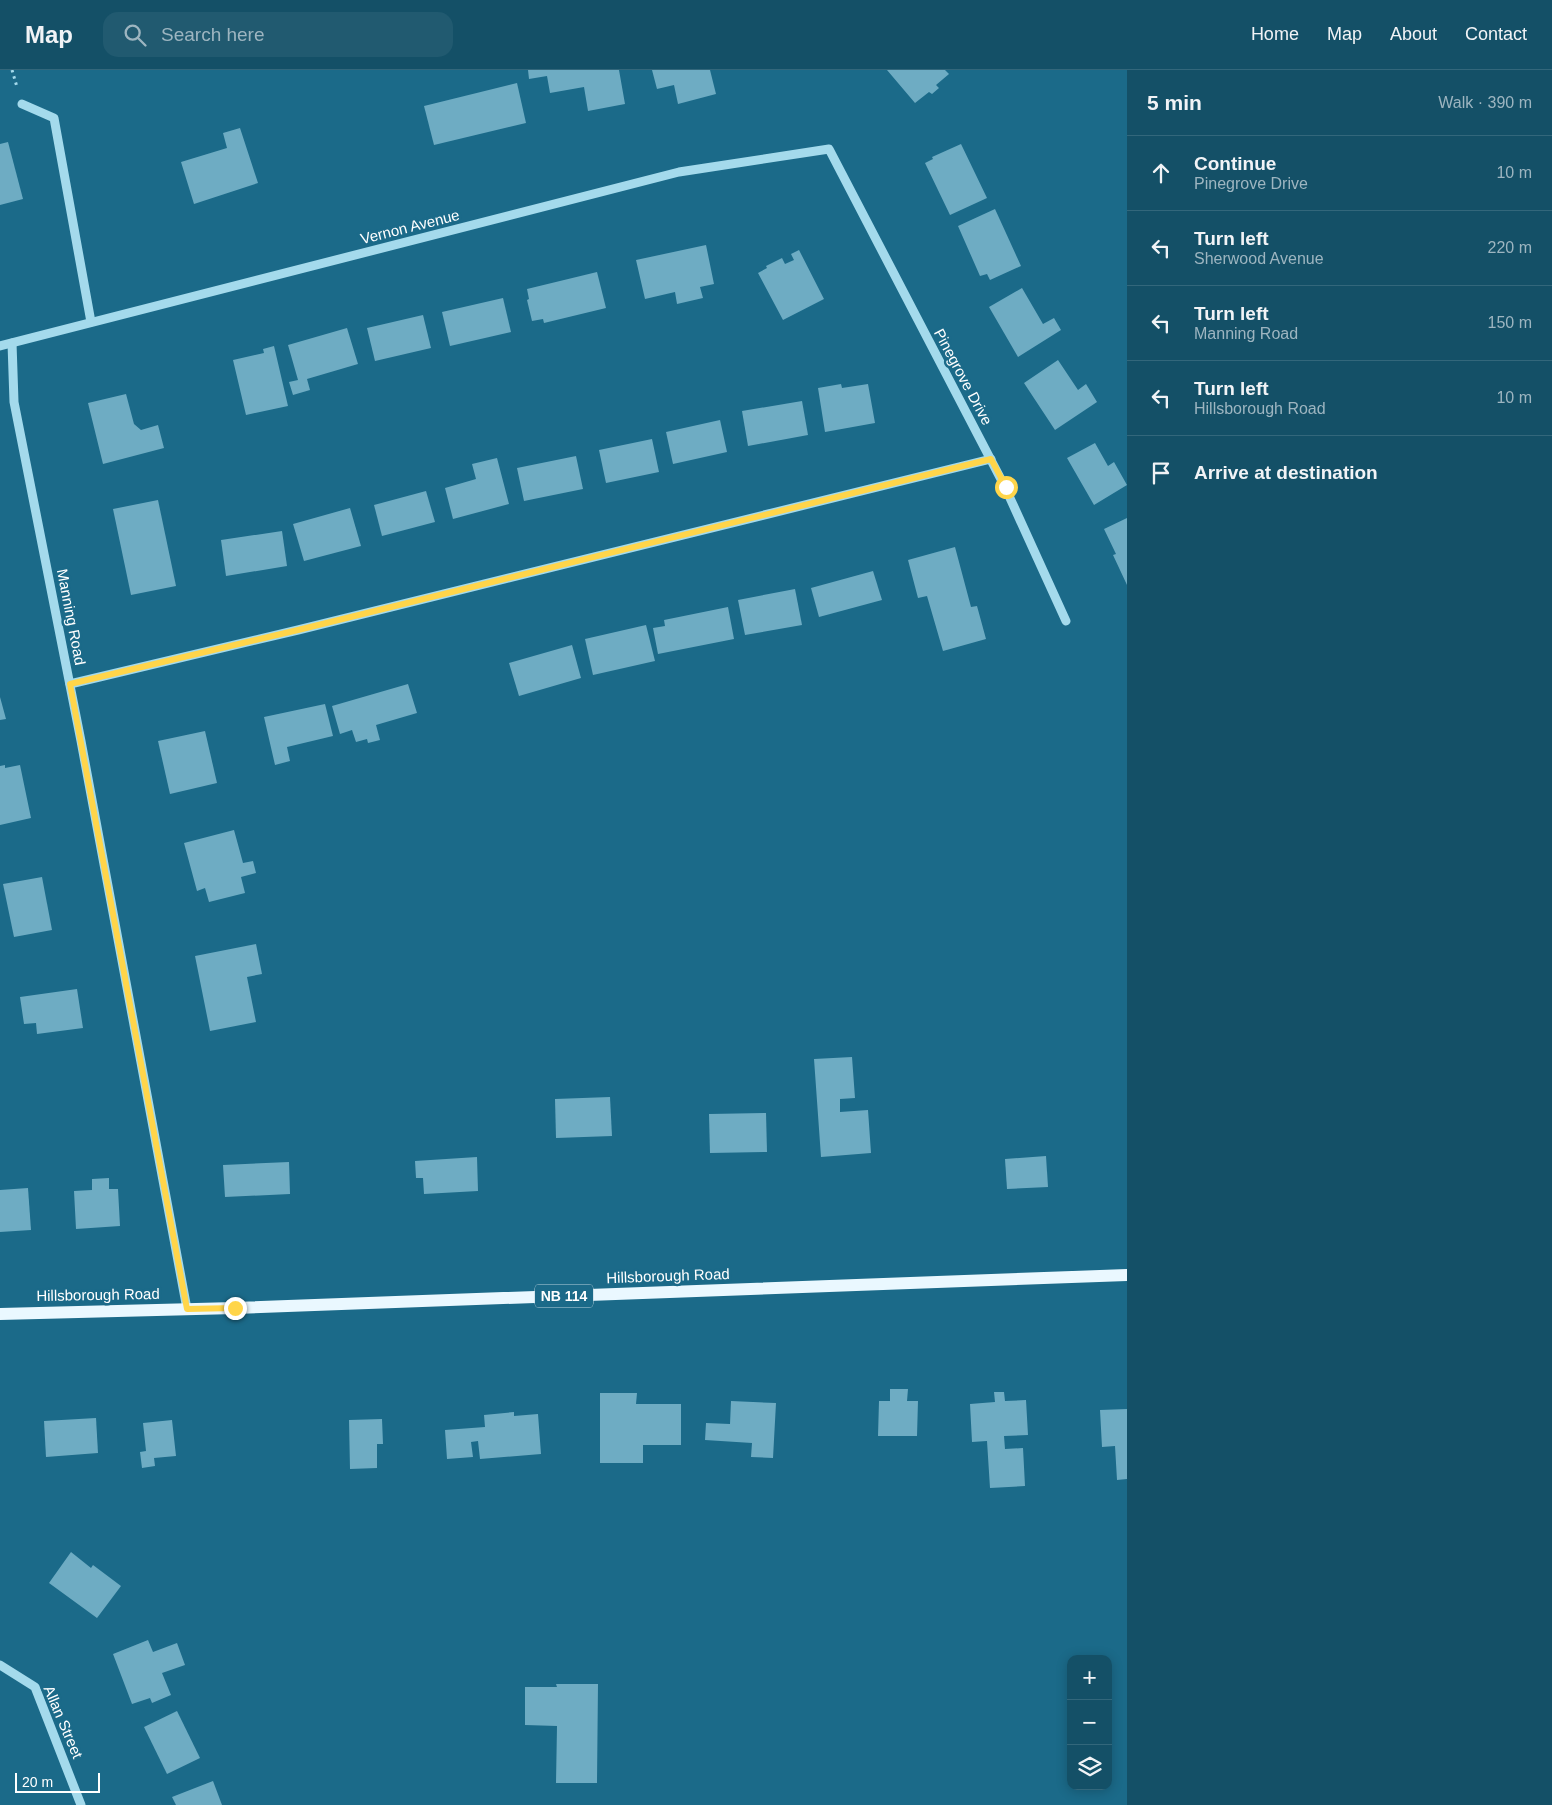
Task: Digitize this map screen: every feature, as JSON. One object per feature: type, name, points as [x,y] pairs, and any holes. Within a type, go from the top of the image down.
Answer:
[{"type":"main road","name":"Hillsborough Road","points":[[0,1314],[1127,1275]]},
{"type":"street","points":[[22,104],[54,118],[91,322]]},
{"type":"street","name":"Vernon Avenue","points":[[0,346],[679,172],[829,149]]},
{"type":"street","name":"Pinegrove Drive","points":[[829,149],[1006,487],[1066,621]]},
{"type":"street","name":"Manning Road","points":[[12,343],[14,402],[70,684],[187,1309]]},
{"type":"street","points":[[70,684],[308,628],[991,459]]},
{"type":"street","name":"Allan Street","points":[[0,1665],[35,1686],[81,1805]]},
{"type":"building","points":[[528,70],[619,70],[625,104],[588,111],[584,87],[550,93],[547,76],[529,79]]},
{"type":"building","points":[[652,70],[710,70],[716,94],[678,104],[674,85],[657,89]]},
{"type":"building","points":[[887,70],[945,70],[949,74],[936,85],[939,88],[932,94],[929,92],[915,103]]},
{"type":"building","points":[[517,83],[526,123],[434,145],[424,106]]},
{"type":"building","points":[[240,128],[258,183],[194,204],[181,162],[227,148],[223,133]]},
{"type":"building","points":[[8,142],[23,199],[0,205],[0,144]]},
{"type":"building","points":[[961,144],[987,198],[950,215],[925,163],[933,159],[932,157]]},
{"type":"building","points":[[995,209],[1021,266],[990,280],[987,274],[980,276],[958,226]]},
{"type":"building","points":[[706,245],[714,284],[700,287],[703,298],[677,304],[675,292],[645,299],[636,260]]},
{"type":"building","points":[[799,250],[824,299],[783,320],[758,273],[767,268],[766,266],[782,258],[785,264],[794,260],[791,254]]},
{"type":"building","points":[[597,272],[606,308],[544,323],[543,319],[532,321],[527,300],[529,299],[527,289]]},
{"type":"building","points":[[1022,288],[1043,324],[1054,318],[1061,330],[1018,357],[989,307]]},
{"type":"building","points":[[503,298],[511,332],[450,346],[442,312]]},
{"type":"building","points":[[423,315],[431,348],[375,361],[367,328]]},
{"type":"building","points":[[347,328],[358,364],[307,379],[310,390],[293,395],[289,382],[298,380],[288,345]]},
{"type":"building","points":[[274,346],[288,406],[246,415],[233,360],[264,353],[263,349]]},
{"type":"building","points":[[1058,360],[1078,390],[1086,384],[1097,402],[1055,430],[1024,383]]},
{"type":"building","points":[[841,384],[842,388],[868,384],[875,423],[825,432],[818,388]]},
{"type":"building","points":[[126,394],[134,424],[141,430],[158,425],[164,448],[103,464],[88,403]]},
{"type":"building","points":[[802,401],[808,435],[748,446],[742,411]]},
{"type":"building","points":[[720,420],[727,452],[673,464],[666,432]]},
{"type":"building","points":[[652,439],[659,472],[606,483],[599,450]]},
{"type":"building","points":[[1095,443],[1108,466],[1114,462],[1127,485],[1094,505],[1067,458]]},
{"type":"building","points":[[576,456],[583,489],[524,501],[517,468]]},
{"type":"building","points":[[497,458],[509,504],[453,519],[445,488],[476,479],[472,464]]},
{"type":"building","points":[[426,491],[435,522],[382,536],[374,505]]},
{"type":"building","points":[[158,500],[176,586],[131,595],[113,509]]},
{"type":"building","points":[[350,508],[361,546],[304,561],[293,524]]},
{"type":"building","points":[[1127,518],[1127,585],[1113,555],[1116,554],[1104,529]]},
{"type":"building","points":[[282,531],[287,566],[226,576],[221,540]]},
{"type":"building","points":[[955,547],[971,607],[977,606],[986,639],[943,651],[927,596],[918,598],[908,560]]},
{"type":"building","points":[[873,571],[882,600],[819,617],[811,588]]},
{"type":"building","points":[[795,589],[802,625],[745,635],[738,600]]},
{"type":"building","points":[[728,607],[734,639],[658,654],[653,628],[665,626],[664,620]]},
{"type":"building","points":[[646,625],[655,661],[593,675],[585,639]]},
{"type":"building","points":[[572,645],[581,678],[519,696],[509,663]]},
{"type":"building","points":[[408,684],[417,713],[376,725],[380,740],[368,743],[367,739],[356,742],[352,730],[340,734],[332,706]]},
{"type":"building","points":[[0,697],[6,719],[0,720]]},
{"type":"building","points":[[325,704],[333,736],[287,747],[290,761],[275,765],[264,717]]},
{"type":"building","points":[[205,731],[217,783],[170,794],[158,741]]},
{"type":"building","points":[[5,765],[5,768],[20,765],[31,818],[0,825],[0,766]]},
{"type":"building","points":[[234,830],[243,863],[253,861],[256,873],[241,877],[245,893],[209,902],[205,888],[197,891],[184,843]]},
{"type":"building","points":[[42,877],[52,930],[14,937],[3,884]]},
{"type":"building","points":[[256,944],[262,974],[247,977],[256,1022],[210,1031],[195,956]]},
{"type":"building","points":[[77,989],[83,1028],[37,1034],[36,1023],[24,1024],[20,997]]},
{"type":"building","points":[[852,1057],[855,1098],[840,1099],[840,1112],[868,1110],[871,1153],[821,1157],[814,1059]]},
{"type":"building","points":[[610,1097],[612,1136],[556,1138],[555,1099]]},
{"type":"building","points":[[766,1113],[767,1152],[710,1153],[709,1114]]},
{"type":"building","points":[[1046,1156],[1048,1187],[1007,1189],[1005,1159]]},
{"type":"building","points":[[477,1157],[478,1191],[424,1194],[423,1178],[416,1178],[415,1161]]},
{"type":"building","points":[[289,1162],[290,1194],[225,1197],[223,1165]]},
{"type":"building","points":[[109,1178],[109,1189],[118,1189],[120,1226],[76,1229],[74,1191],[92,1190],[92,1179]]},
{"type":"building","points":[[28,1188],[31,1230],[0,1232],[0,1190]]},
{"type":"building","points":[[890,1389],[908,1389],[907,1401],[918,1401],[917,1436],[878,1436],[879,1401],[890,1401]]},
{"type":"building","points":[[994,1392],[1004,1392],[1005,1401],[1026,1400],[1028,1435],[1004,1436],[1005,1449],[1023,1448],[1025,1486],[990,1488],[987,1441],[972,1442],[970,1404],[995,1402]]},
{"type":"building","points":[[600,1393],[637,1393],[636,1404],[681,1404],[681,1445],[643,1445],[643,1463],[600,1463]]},
{"type":"building","points":[[731,1401],[776,1403],[773,1458],[751,1457],[752,1443],[705,1440],[706,1423],[730,1424]]},
{"type":"building","points":[[1127,1409],[1127,1479],[1117,1480],[1115,1446],[1102,1447],[1100,1410]]},
{"type":"building","points":[[514,1412],[514,1416],[538,1414],[541,1454],[480,1459],[478,1441],[471,1442],[473,1457],[447,1459],[445,1430],[485,1427],[484,1415]]},
{"type":"building","points":[[96,1418],[98,1453],[46,1457],[44,1421]]},
{"type":"building","points":[[382,1419],[383,1444],[377,1444],[377,1468],[350,1469],[349,1420]]},
{"type":"building","points":[[172,1420],[176,1456],[154,1458],[155,1466],[142,1468],[140,1452],[146,1451],[143,1423]]},
{"type":"building","points":[[71,1552],[91,1568],[93,1565],[121,1586],[97,1618],[49,1583]]},
{"type":"building","points":[[148,1640],[153,1652],[177,1643],[185,1665],[162,1673],[171,1695],[152,1703],[150,1698],[132,1704],[113,1654]]},
{"type":"building","points":[[556,1684],[598,1684],[597,1783],[556,1783],[557,1726],[525,1725],[525,1687],[557,1687]]},
{"type":"building","points":[[177,1711],[200,1758],[167,1774],[144,1727]]},
{"type":"building","points":[[213,1781],[222,1805],[176,1805],[172,1797]]},
{"type":"route","points":[[235,1308],[187,1309],[70,684],[298,630],[991,459],[1006,487]]}]
